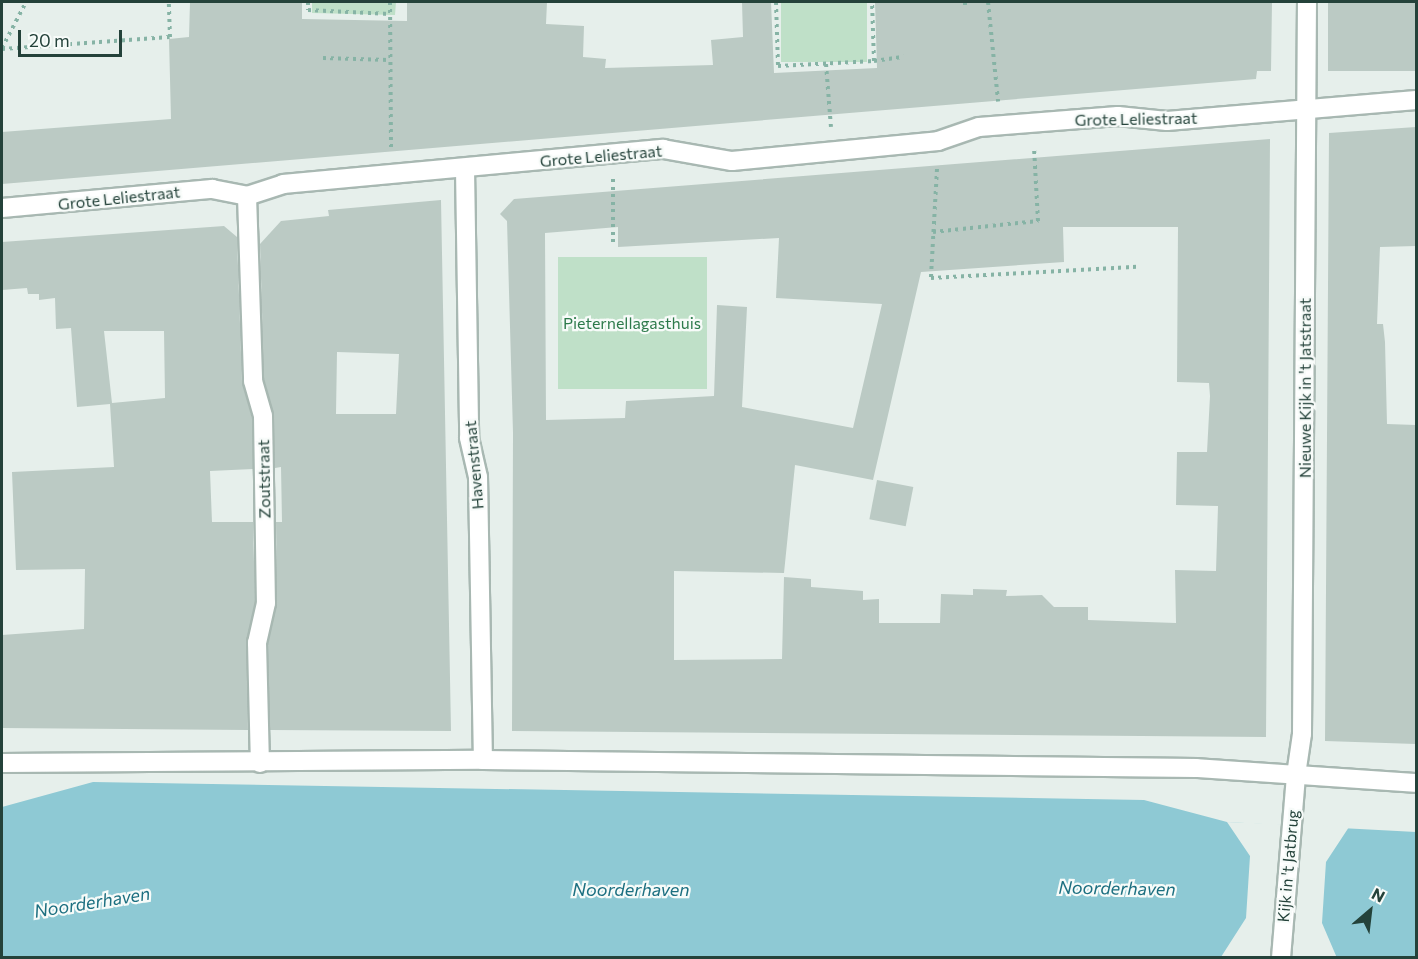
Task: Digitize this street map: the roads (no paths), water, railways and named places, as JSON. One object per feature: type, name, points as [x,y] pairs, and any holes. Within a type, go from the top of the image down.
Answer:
[{"type":"street","name":"Nieuwe Kijk in 't Jatstraat","points":[[1296,775],[1302,734],[1307,2]]},
{"type":"street","name":"Grote Leliestraat","points":[[2,208],[212,189],[247,196],[283,184],[663,149],[732,161],[938,141],[1000,126],[1032,123],[1118,116],[1167,121],[1416,100]]},
{"type":"street","name":"Havenstraat","points":[[465,169],[469,438],[478,477],[483,760]]},
{"type":"street","name":"Zoutstraat","points":[[247,196],[253,381],[263,416],[266,603],[257,643],[260,763]]},
{"type":"street","points":[[2,764],[483,760],[1196,768],[1416,783]]},
{"type":"street","name":"Kijk in 't Jatbrug","points":[[1281,957],[1296,775]]},
{"type":"water","name":"Noorderhaven","points":[[93,782],[1144,800],[1227,822],[1416,832],[1416,957],[2,957],[2,807]]},
{"type":"park label","name":"Pieternellagasthuis","points":[[632,323]]}]
